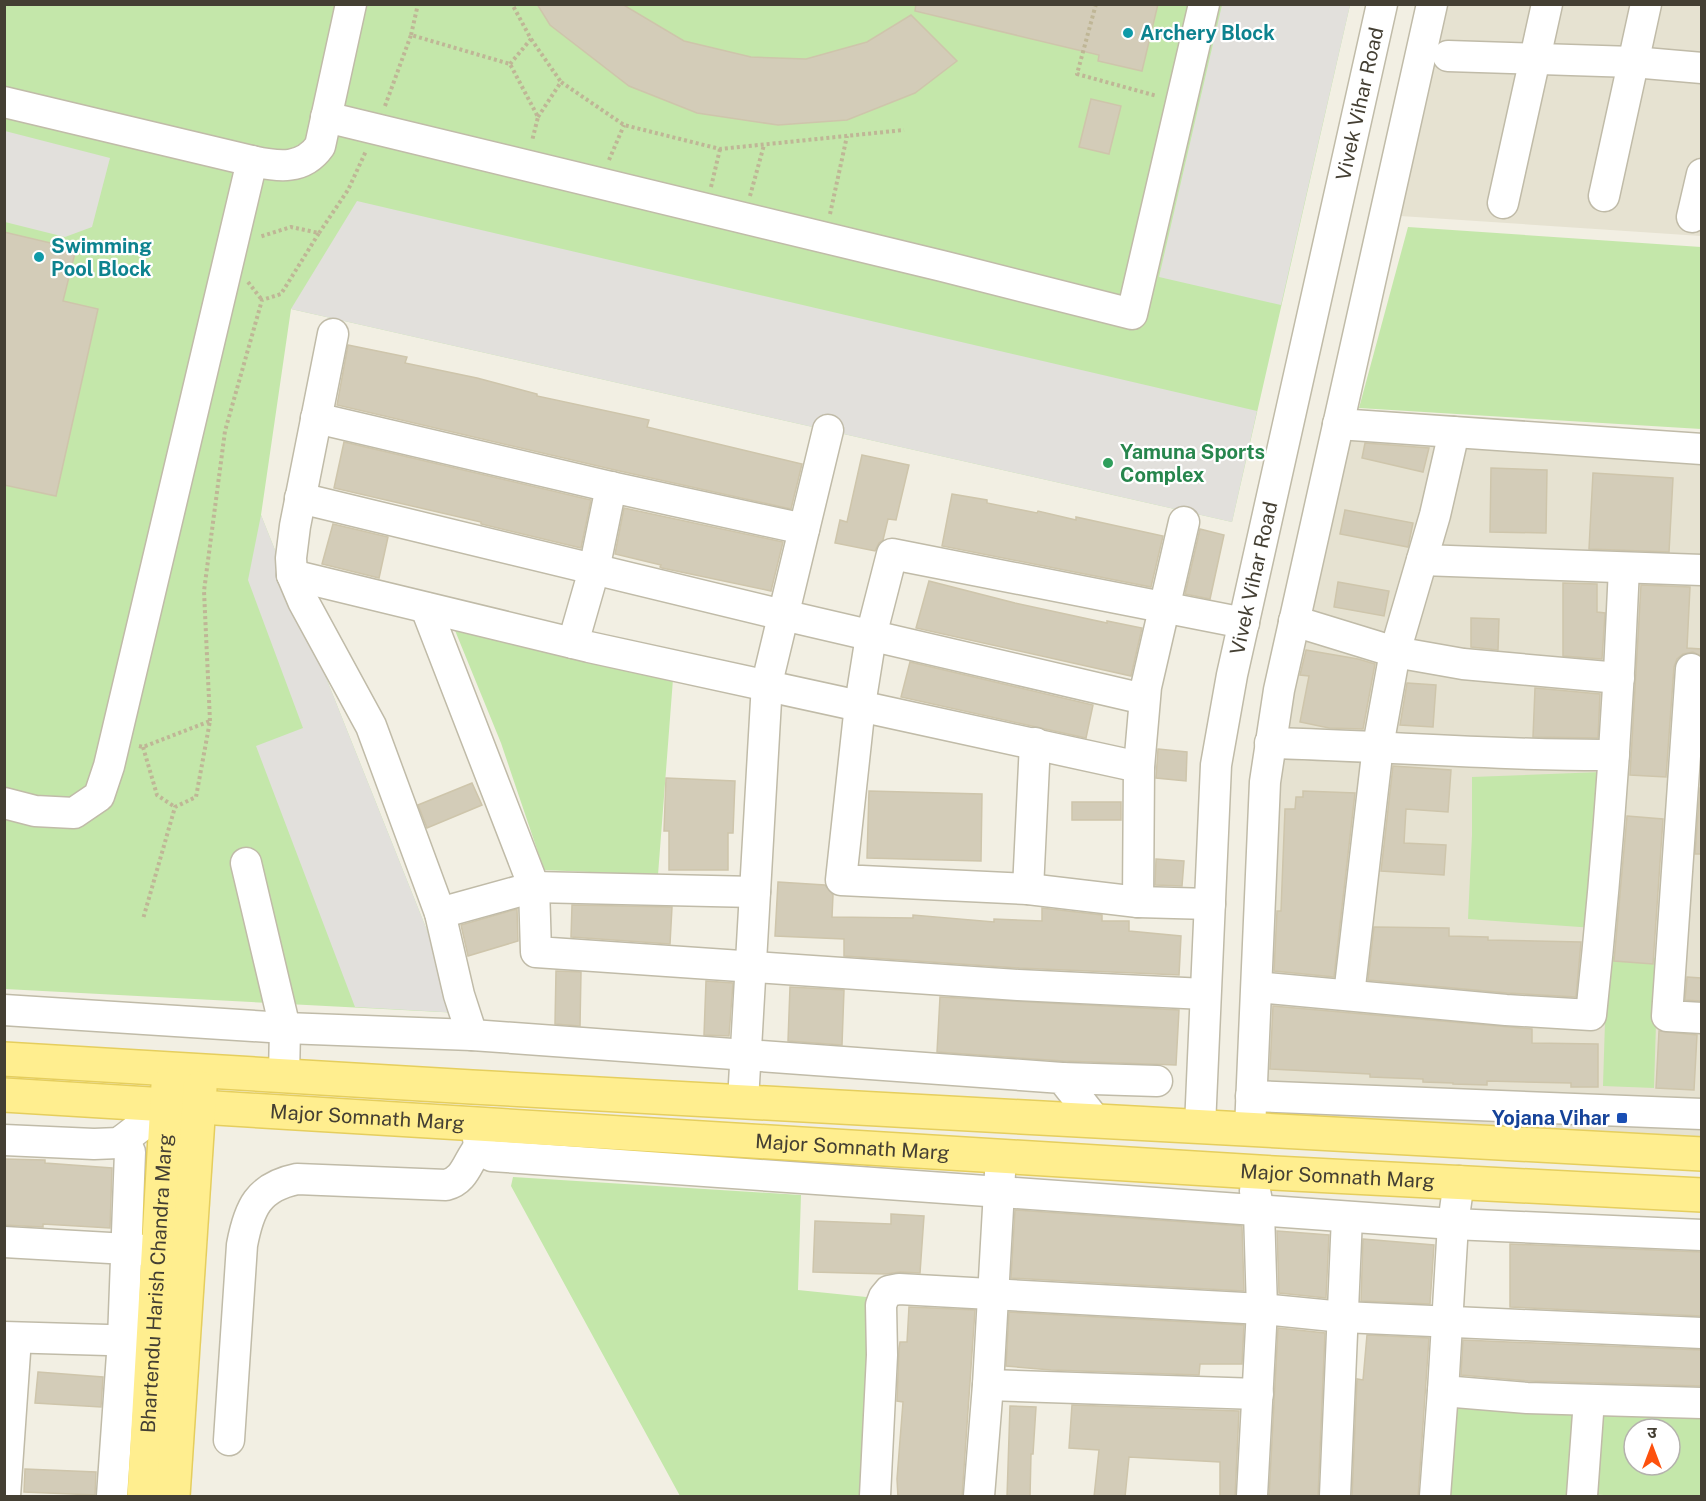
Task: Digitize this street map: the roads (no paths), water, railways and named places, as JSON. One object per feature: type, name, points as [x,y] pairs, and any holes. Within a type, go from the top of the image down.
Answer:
[{"type":"main road","name":"Major Somnath Marg","points":[[4,1059],[1701,1154]]},
{"type":"main road","name":"Bhartendu Harish Chandra Marg","points":[[173,1497],[186,1309],[183,1107],[185,1070]]},
{"type":"main road","name":"Major Somnath Marg","points":[[4,1095],[183,1107],[479,1135],[1001,1155],[1701,1195]]},
{"type":"main road","name":"Bhartendu Harish Chandra Marg","points":[[144,1497],[138,1341],[142,1249],[183,1107]]},
{"type":"main road","points":[[1198,1167],[1200,1126]]},
{"type":"main road","points":[[1250,1129],[1250,1170]]},
{"type":"street","points":[[4,102],[252,161],[287,165],[300,163],[312,157],[320,146],[351,4]]},
{"type":"street","points":[[326,117],[1132,314],[1204,4]]},
{"type":"street","name":"Vivek Vihar Road","points":[[1200,1126],[1216,765],[1232,675],[1382,4]]},
{"type":"street","points":[[1250,1129],[1265,782],[1270,743],[1294,621],[1432,4]]},
{"type":"street","points":[[1503,203],[1547,4]]},
{"type":"street","points":[[1604,196],[1646,4]]},
{"type":"street","points":[[1448,56],[1633,62],[1701,68]]},
{"type":"street","points":[[4,803],[35,811],[74,813],[99,796],[115,738],[252,161]]},
{"type":"street","points":[[1692,218],[1701,174]]},
{"type":"street","points":[[333,334],[300,498],[291,558],[292,574],[303,602],[371,726],[440,913],[459,995],[472,1035]]},
{"type":"street","points":[[1303,358],[1351,369]]},
{"type":"street","points":[[316,418],[611,487],[804,529]]},
{"type":"street","points":[[1338,424],[1701,449]]},
{"type":"street","points":[[742,1101],[767,685],[828,430]]},
{"type":"street","points":[[1349,995],[1378,746],[1395,652],[1435,515],[1454,432]]},
{"type":"street","points":[[573,643],[594,570],[611,487]]},
{"type":"street","points":[[300,498],[594,570],[1144,699]]},
{"type":"street","points":[[1138,902],[1139,767],[1144,699],[1184,522]]},
{"type":"street","points":[[1210,904],[1138,902],[1028,889],[841,880],[860,705],[872,636],[892,554],[1244,623]]},
{"type":"street","points":[[1422,560],[1701,570]]},
{"type":"street","points":[[1257,987],[1506,1010],[1591,1015],[1614,755],[1624,568]]},
{"type":"street","points":[[292,574],[573,643],[1139,767]]},
{"type":"street","points":[[426,608],[534,887],[536,952],[1018,985],[1206,994]]},
{"type":"street","points":[[1294,621],[1395,652],[1463,664],[1619,678]]},
{"type":"street","points":[[1691,669],[1666,1016],[1701,1018]]},
{"type":"street","points":[[1028,889],[1035,743]]},
{"type":"street","points":[[1270,743],[1545,755],[1614,755]]},
{"type":"street","points":[[246,863],[285,1028],[284,1076]]},
{"type":"street","points":[[440,913],[534,887],[755,892]]},
{"type":"street","points":[[4,1010],[285,1028],[472,1035],[1062,1078],[1157,1081]]},
{"type":"street","points":[[1062,1078],[1095,1120]]},
{"type":"street","points":[[1251,1096],[1701,1114]]},
{"type":"street","points":[[1402,1137],[1404,1102]]},
{"type":"street","points":[[4,1140],[119,1143],[183,1107]]},
{"type":"street","points":[[479,1135],[485,1154],[492,1156],[1453,1224],[1701,1235]]},
{"type":"street","points":[[229,1440],[242,1245],[250,1214],[263,1193],[276,1184],[297,1179],[446,1185],[454,1183],[464,1176],[479,1135]]},
{"type":"street","points":[[4,1242],[142,1249],[130,1152],[123,1140]]},
{"type":"street","points":[[979,1497],[1001,1155]]},
{"type":"street","points":[[1250,1170],[1259,1211],[1262,1309],[1252,1497]]},
{"type":"street","points":[[1435,1497],[1453,1224],[1459,1181]]},
{"type":"street","points":[[1335,1497],[1347,1217]]},
{"type":"street","points":[[875,1497],[882,1355],[880,1305],[889,1291],[899,1289],[1262,1309],[1343,1317],[1701,1333]]},
{"type":"street","points":[[186,1309],[194,1318],[198,1329],[189,1497]]},
{"type":"street","points":[[5,1497],[10,1338],[138,1341],[112,1497]]},
{"type":"street","points":[[988,1385],[1258,1394]]},
{"type":"street","points":[[1443,1391],[1527,1398],[1701,1403]]},
{"type":"street","points":[[1582,1497],[1589,1400]]},
{"type":"place","name":"Archery Block","points":[[1128,33]]},
{"type":"place","name":"Swimming Pool Block","points":[[39,257]]},
{"type":"place","name":"Yamuna Sports Complex","points":[[1108,463]]},
{"type":"place","name":"Yojana Vihar","points":[[1622,1118]]}]
